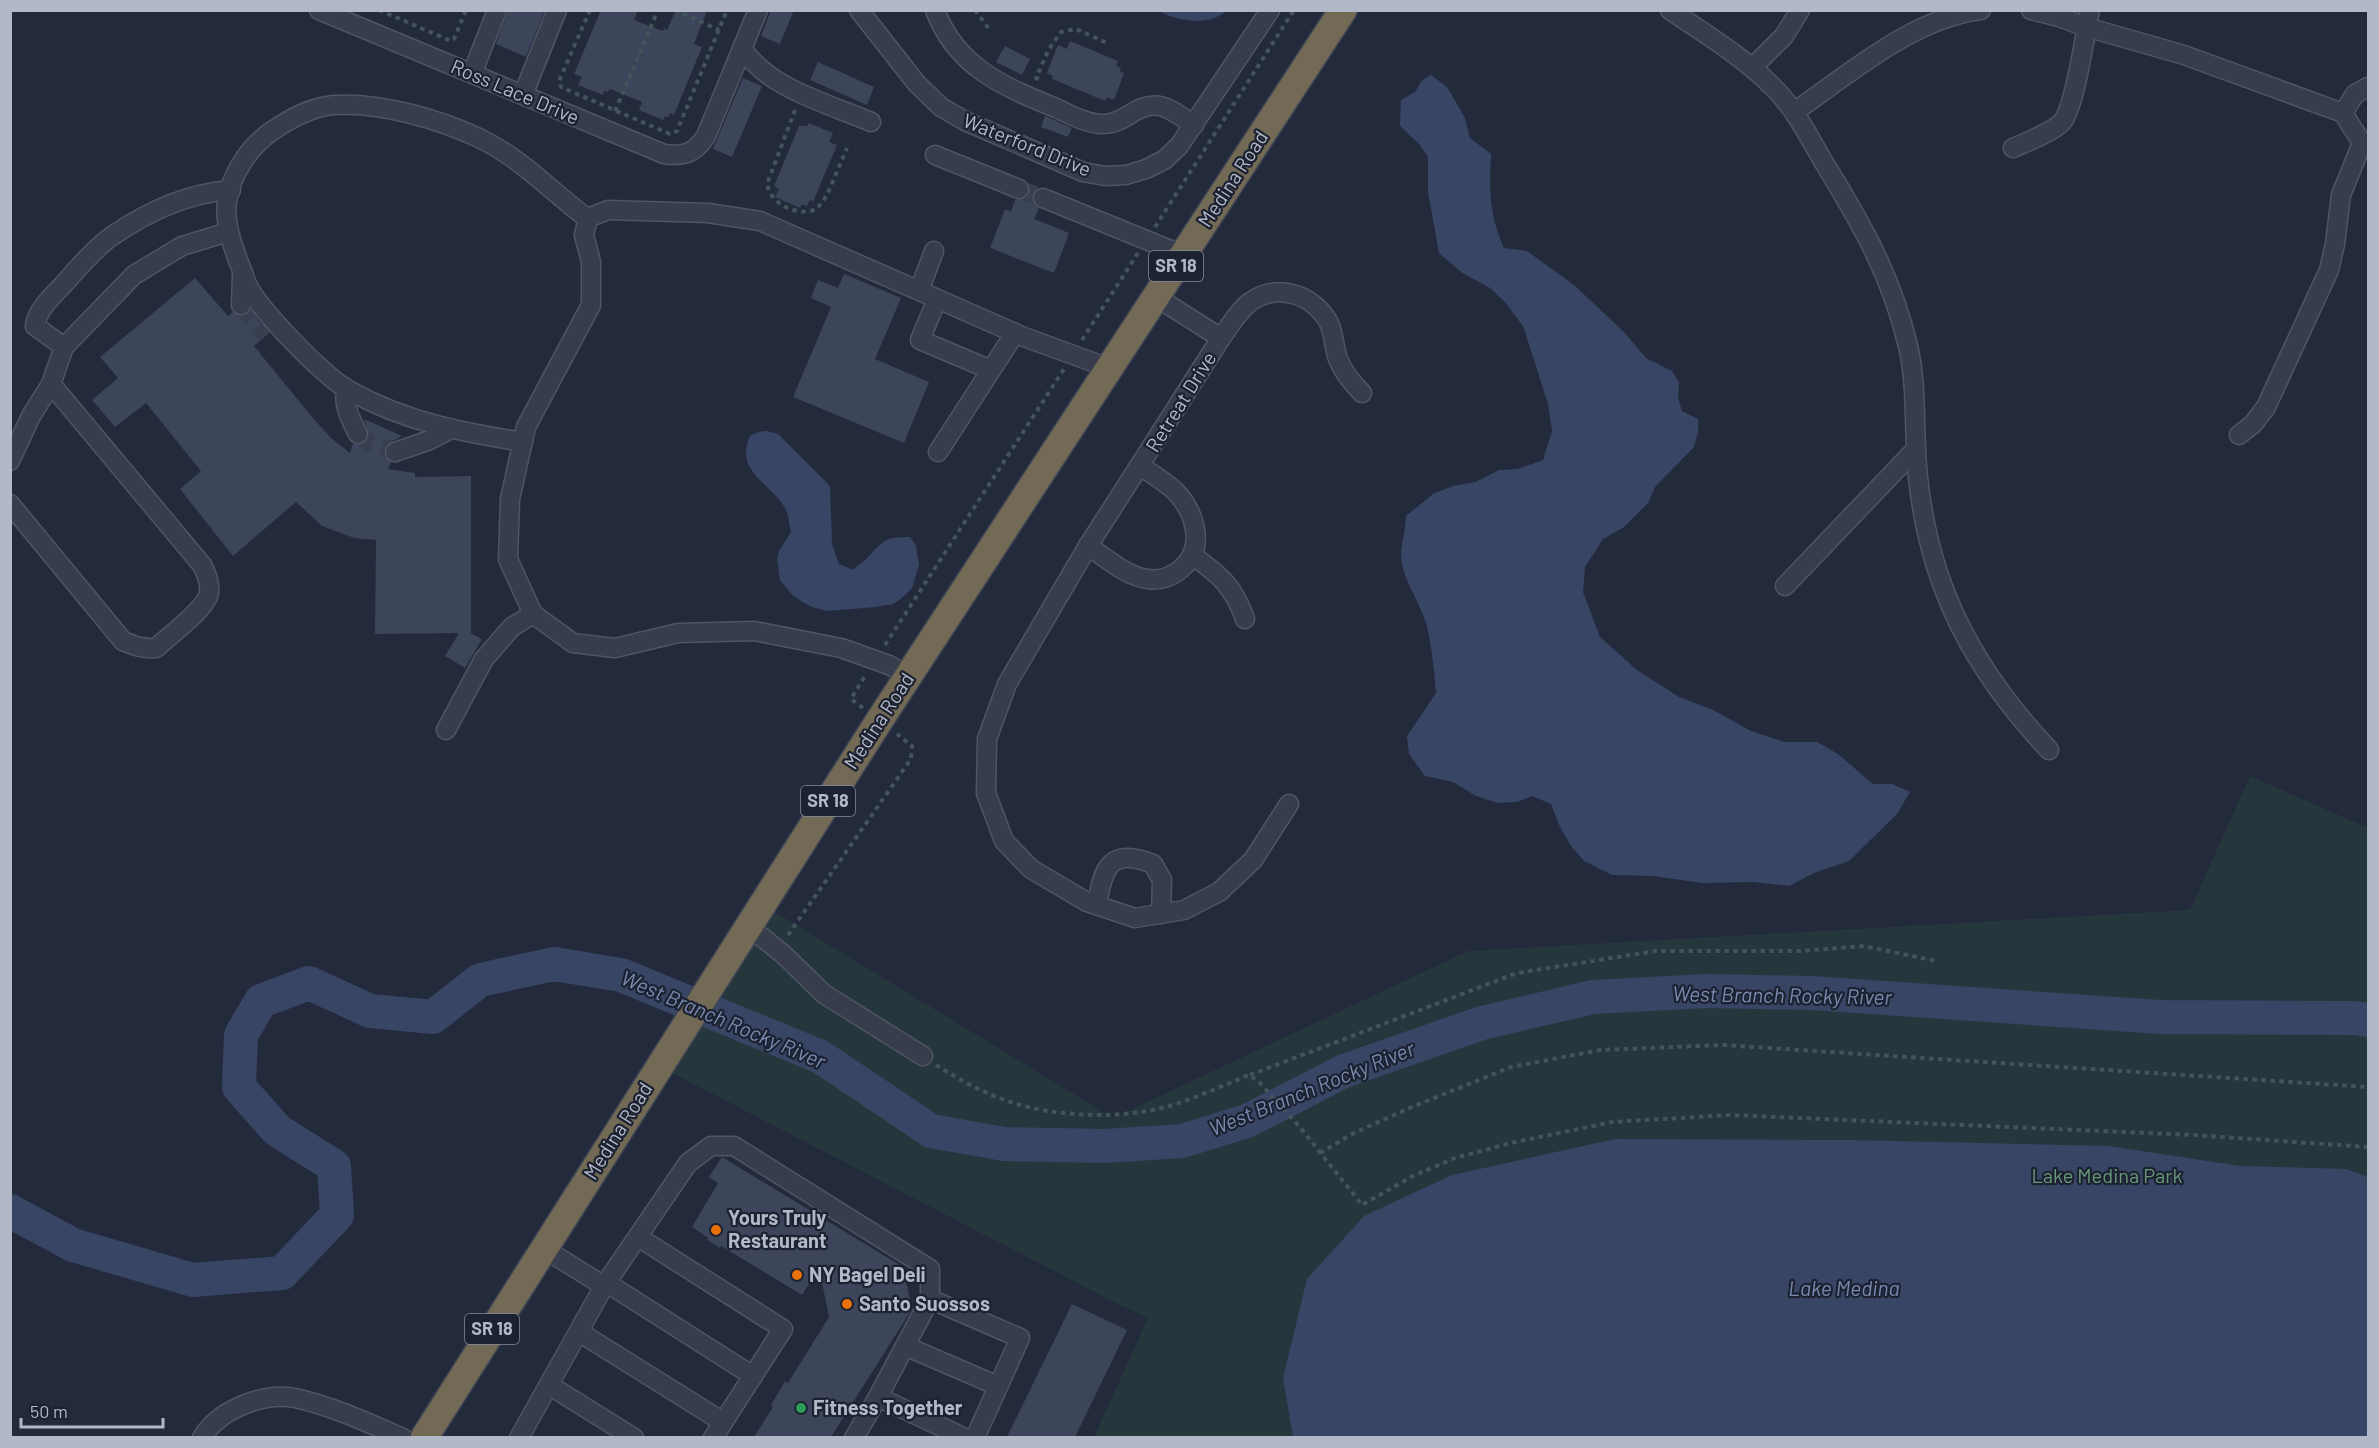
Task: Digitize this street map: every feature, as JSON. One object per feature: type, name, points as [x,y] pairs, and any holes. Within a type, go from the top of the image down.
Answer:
[{"type":"highway","name":"Medina Road","points":[[424,1437],[908,676],[1343,10]]},
{"type":"street","name":"Ross Lace Drive","points":[[319,10],[664,154],[676,156],[688,154],[699,146],[706,136],[742,48]]},
{"type":"street","points":[[472,74],[497,10]]},
{"type":"street","points":[[523,95],[557,10]]},
{"type":"street","points":[[758,10],[742,48],[760,70],[778,82],[871,122]]},
{"type":"street","name":"Waterford Drive","points":[[859,10],[917,84],[941,107],[965,121],[1083,172],[1105,176],[1126,175],[1146,170],[1179,146],[1270,10]]},
{"type":"street","points":[[935,10],[951,41],[970,62],[990,78],[1013,91],[1092,123],[1106,124],[1120,121],[1140,107],[1152,105],[1172,110],[1194,125]]},
{"type":"street","points":[[1670,10],[1753,67],[1775,88],[1794,112],[1862,225],[1881,262],[1896,301],[1910,358],[1915,396],[1916,449],[1923,514],[1933,558],[1948,601],[1967,642],[1991,681],[2018,717],[2049,750]]},
{"type":"street","points":[[1753,67],[1784,36],[1800,10]]},
{"type":"street","points":[[1794,112],[1905,36],[1932,22],[1981,10]]},
{"type":"street","points":[[2031,10],[2060,17],[2088,19],[2343,112],[2365,143],[2341,195],[2335,244],[2329,270],[2266,407],[2253,424],[2239,435]]},
{"type":"street","points":[[2013,148],[2060,124],[2066,115],[2072,99],[2088,19]]},
{"type":"street","points":[[2343,112],[2355,94],[2368,87]]},
{"type":"street","points":[[523,442],[451,429],[409,418],[346,388],[303,352],[269,316],[248,287],[228,232],[227,202],[248,154],[260,139],[289,119],[306,112],[333,105],[359,106],[407,113],[447,125],[480,139],[504,152],[526,168],[588,219]]},
{"type":"street","points":[[935,155],[1019,189]]},
{"type":"street","points":[[64,347],[35,326],[36,319],[53,295],[87,259],[111,237],[179,201],[207,192],[231,190]]},
{"type":"street","points":[[1043,198],[1183,255]]},
{"type":"street","points":[[588,219],[608,210],[708,213],[760,221],[1015,333],[1109,368]]},
{"type":"street","points":[[588,219],[584,235],[591,262],[591,305],[531,417],[510,499],[508,559],[534,614],[573,644],[615,648],[678,633],[754,631],[841,648],[888,665],[908,676]]},
{"type":"street","points":[[10,461],[31,416],[51,384],[64,347],[134,275],[182,246],[228,232]]},
{"type":"street","points":[[919,291],[934,250]]},
{"type":"street","points":[[241,305],[242,270]]},
{"type":"street","name":"Retreat Drive","points":[[1097,905],[1087,902],[1031,869],[1004,841],[986,793],[987,739],[1007,684],[1088,546],[1240,311],[1264,295],[1278,292],[1294,294],[1309,300],[1322,312],[1330,326],[1338,360],[1348,378],[1362,393]]},
{"type":"street","name":"Retreat Drive","points":[[1156,297],[1221,338]]},
{"type":"street","points":[[937,299],[920,340],[991,370]]},
{"type":"street","points":[[938,452],[1015,333]]},
{"type":"street","points":[[266,335],[290,338]]},
{"type":"street","points":[[10,504],[123,641],[137,647],[156,648],[200,608],[208,596],[209,579],[202,565],[51,384]]},
{"type":"street","points":[[346,388],[344,399],[347,413],[358,434]]},
{"type":"street","points":[[395,452],[430,440],[451,429]]},
{"type":"street","points":[[1785,586],[1916,449]]},
{"type":"street","name":"Retreat Drive","points":[[1140,466],[1174,491],[1187,507],[1195,527],[1196,542],[1192,555]]},
{"type":"street","points":[[1088,546],[1134,575],[1148,579],[1162,579],[1175,574],[1185,566],[1192,555],[1215,571],[1228,584],[1239,600],[1245,620]]},
{"type":"street","points":[[446,730],[484,659],[512,627],[534,614]]},
{"type":"street","points":[[1161,914],[1162,880],[1153,864],[1133,856],[1114,861],[1102,876],[1097,905],[1135,918],[1161,914],[1184,910],[1219,892],[1253,860],[1289,804]]},
{"type":"street","points":[[748,926],[778,950],[824,994],[923,1056]]},
{"type":"street","points":[[524,1436],[549,1385],[605,1284],[688,1162],[711,1146],[734,1146],[930,1269],[930,1299],[854,1437]]},
{"type":"street","points":[[579,1332],[718,1430],[783,1329],[638,1237]]},
{"type":"street","points":[[543,1248],[753,1376]]},
{"type":"street","points":[[930,1299],[1020,1338],[975,1437]]},
{"type":"street","points":[[905,1346],[998,1386]]},
{"type":"street","points":[[549,1385],[634,1437]]},
{"type":"street","points":[[878,1397],[965,1437]]},
{"type":"street","points":[[202,1437],[208,1426],[233,1409],[255,1401],[292,1398],[338,1411],[403,1437]]},
{"type":"path","points":[[379,10],[451,41],[454,39],[466,10]]},
{"type":"path","points":[[394,17],[397,10]]},
{"type":"path","points":[[590,10],[560,84],[565,90],[674,134],[728,10]]},
{"type":"path","points":[[615,111],[658,10]]},
{"type":"path","points":[[675,10],[719,30]]},
{"type":"path","points":[[975,10],[989,29]]},
{"type":"path","points":[[890,638],[1294,10]]},
{"type":"path","points":[[1046,82],[1036,78],[1049,49],[1061,32],[1076,30],[1107,43]]},
{"type":"path","points":[[802,93],[768,177],[766,184],[770,195],[780,204],[802,212],[810,212],[817,208],[827,195],[847,148]]},
{"type":"path","points":[[856,689],[851,699],[857,703]]},
{"type":"path","points":[[778,950],[911,759],[912,746]]},
{"type":"path","points":[[923,1056],[979,1089],[1014,1104],[1059,1112],[1140,1112],[1172,1105],[1517,973],[1656,951],[1800,951],[1864,946],[1936,961]]},
{"type":"path","points":[[1320,1153],[1354,1133],[1511,1067],[1600,1050],[1723,1046],[2368,1087]]},
{"type":"path","points":[[1249,1075],[1259,1082],[1299,1126],[1362,1205],[1413,1176],[1455,1158],[1511,1143],[1612,1122],[1730,1115],[2194,1135],[2368,1148]]},
{"type":"green space","name":"Lake Medina Park","points":[[2250,776],[2368,828],[2368,1437],[1094,1437],[1148,1318],[659,1066],[762,904],[1113,1118],[1468,951],[2190,910]]},
{"type":"water","points":[[1159,11],[1226,11],[1210,19],[1193,21],[1183,20]]},
{"type":"water","points":[[1431,75],[1447,87],[1465,118],[1470,138],[1491,154],[1491,202],[1495,224],[1504,248],[1527,251],[1574,285],[1624,332],[1646,358],[1672,371],[1679,382],[1678,398],[1682,411],[1698,419],[1698,432],[1694,447],[1655,487],[1648,503],[1624,527],[1603,539],[1585,567],[1583,592],[1600,637],[1637,670],[1679,697],[1711,709],[1751,731],[1785,742],[1817,742],[1838,754],[1873,784],[1892,784],[1910,792],[1897,814],[1849,861],[1814,873],[1789,886],[1753,882],[1703,883],[1652,876],[1612,875],[1584,861],[1571,846],[1551,804],[1532,796],[1517,802],[1498,803],[1476,796],[1453,782],[1425,776],[1409,754],[1407,736],[1436,693],[1426,623],[1407,580],[1402,562],[1406,516],[1433,494],[1453,486],[1476,482],[1499,470],[1518,469],[1543,460],[1552,431],[1548,404],[1523,326],[1505,302],[1490,288],[1461,272],[1439,253],[1428,192],[1428,157],[1420,145],[1400,126],[1401,100],[1415,92],[1422,80]]},
{"type":"water","points":[[767,431],[778,434],[830,486],[832,544],[839,564],[853,570],[886,541],[910,537],[916,546],[919,565],[912,588],[902,598],[893,604],[876,607],[828,611],[812,607],[792,595],[780,580],[777,559],[779,551],[791,532],[787,514],[779,499],[750,468],[747,459],[746,448],[750,436]]},
{"type":"water","name":"Lake Medina","points":[[1615,1139],[1849,1140],[2109,1146],[2240,1166],[2346,1169],[2368,1177],[2368,1437],[1293,1437],[1283,1378],[1307,1279],[1364,1216],[1452,1175]]},
{"type":"building","points":[[508,10],[545,10],[526,57],[496,44]]},
{"type":"building","points":[[601,10],[638,10],[634,20],[663,31],[664,28],[667,30],[676,10],[707,10],[694,44],[702,47],[674,115],[670,113],[669,117],[665,116],[663,120],[639,110],[642,102],[610,89],[608,92],[604,91],[603,95],[578,85],[582,77],[574,74]]},
{"type":"building","points":[[771,10],[794,10],[780,44],[761,36]]},
{"type":"building","points":[[1070,41],[1118,61],[1116,66],[1121,68],[1120,72],[1124,73],[1114,100],[1107,97],[1105,101],[1052,79],[1053,76],[1047,73],[1058,45],[1067,49]]},
{"type":"building","points":[[1005,46],[1030,59],[1022,75],[996,62]]},
{"type":"building","points":[[818,62],[874,87],[867,105],[810,80]]},
{"type":"building","points":[[743,78],[762,86],[732,157],[713,149]]},
{"type":"building","points":[[1045,116],[1072,128],[1068,137],[1041,127]]},
{"type":"building","points":[[809,123],[833,133],[829,142],[837,145],[813,202],[810,200],[807,206],[802,204],[800,208],[775,197],[779,189],[774,186],[799,126],[807,126]]},
{"type":"building","points":[[1029,185],[1038,188],[1033,193],[1032,199],[1039,208],[1034,219],[1069,233],[1054,273],[990,248],[1005,209],[1011,212],[1015,200],[1026,197],[1030,193]]},
{"type":"building","points":[[844,274],[901,298],[875,359],[929,382],[904,443],[793,397],[831,307],[811,298],[818,280],[838,288]]},
{"type":"building","points":[[195,278],[228,316],[233,312],[240,316],[246,315],[251,311],[269,333],[254,346],[312,417],[331,438],[350,453],[353,444],[363,444],[368,440],[369,434],[364,419],[402,436],[387,444],[384,449],[385,456],[391,462],[388,469],[415,473],[415,477],[471,476],[470,633],[482,639],[465,668],[445,656],[459,633],[375,634],[376,540],[354,538],[322,526],[296,502],[233,556],[180,489],[201,471],[146,403],[115,427],[92,400],[118,378],[100,357]]},
{"type":"building","points":[[722,1157],[903,1267],[912,1309],[831,1437],[754,1437],[773,1407],[771,1405],[785,1381],[788,1383],[829,1317],[819,1268],[802,1295],[721,1246],[720,1248],[707,1240],[708,1238],[692,1227],[718,1183],[709,1177]]},
{"type":"building","points":[[1072,1304],[1127,1330],[1075,1437],[1007,1437]]},
{"type":"waterway","name":"West Branch Rocky River","points":[[10,1211],[73,1245],[193,1280],[282,1273],[337,1215],[334,1166],[277,1130],[239,1087],[241,1035],[261,1001],[309,983],[370,1011],[433,1017],[480,980],[554,964],[621,975],[821,1057],[931,1131],[1004,1144],[1105,1146],[1182,1141],[1247,1121],[1344,1071],[1482,1023],[1593,997],[1706,991],[1812,993],[2160,1017],[2368,1020]]},
{"type":"tunnel","points":[[1019,189],[1043,198]]},
{"type":"tunnel","points":[[241,305],[266,335]]},
{"type":"tunnel","points":[[358,434],[369,443],[395,452]]},
{"type":"place","name":"Yours Truly Restaurant","points":[[716,1230]]},
{"type":"place","name":"NY Bagel Deli","points":[[797,1275]]},
{"type":"place","name":"Santo Suossos","points":[[847,1304]]},
{"type":"place","name":"Fitness Together","points":[[801,1408]]}]
